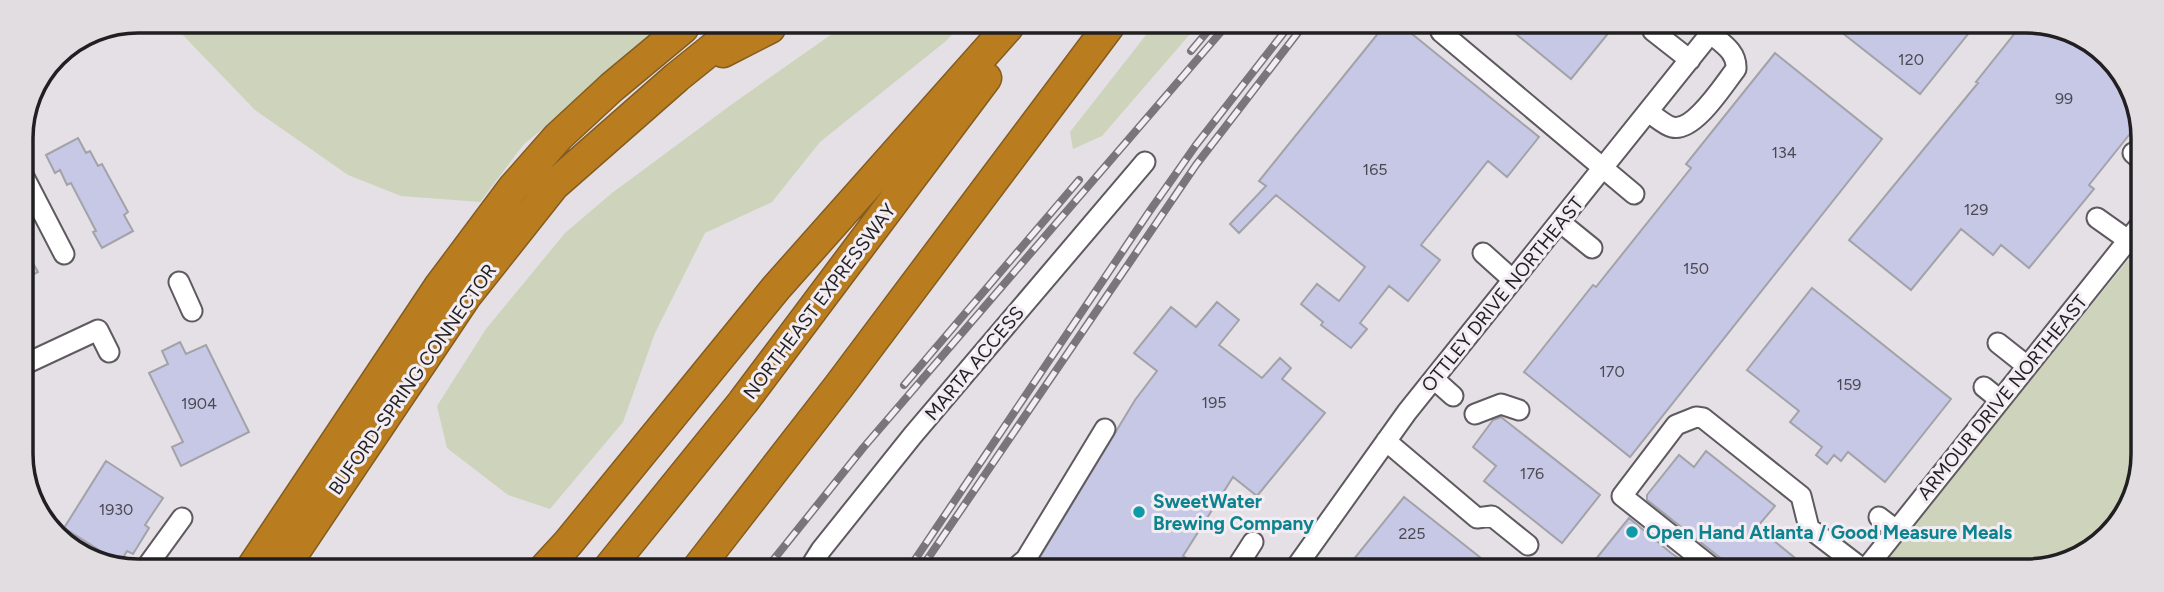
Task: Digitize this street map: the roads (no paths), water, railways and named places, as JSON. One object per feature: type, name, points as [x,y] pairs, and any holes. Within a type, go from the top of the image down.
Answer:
[{"type":"highway","name":"BUFORD-SPRING CONNECTOR","points":[[258,559],[439,287],[513,188],[558,137],[676,33]]},
{"type":"highway","name":"BUFORD-SPRING CONNECTOR","points":[[290,559],[474,285],[554,185],[677,77],[732,33]]},
{"type":"highway","points":[[677,77],[759,33]]},
{"type":"highway","points":[[553,559],[775,288],[1003,33]]},
{"type":"highway","name":"NORTHEAST EXPRESSWAY","points":[[616,559],[743,402],[1019,33]]},
{"type":"highway","points":[[705,559],[839,387],[1104,33]]},
{"type":"street","points":[[1441,33],[1634,194]]},
{"type":"street","points":[[1656,33],[1690,60]]},
{"type":"street","name":"OTTLEY DRIVE NORTHEAST","points":[[1302,559],[1386,441],[1396,416],[1434,379],[1712,33]]},
{"type":"street","points":[[1648,112],[1673,127],[1685,126],[1698,117],[1736,69],[1737,61],[1718,33]]},
{"type":"street","name":"MARTA ACCESS","points":[[815,559],[913,435],[1145,162]]},
{"type":"street","points":[[33,193],[64,254]]},
{"type":"street","points":[[2097,218],[2128,240]]},
{"type":"street","points":[[1560,222],[1592,248]]},
{"type":"street","name":"ARMOUR DRIVE NORTHEAST","points":[[1873,559],[2131,236]]},
{"type":"street","points":[[1483,253],[1513,280]]},
{"type":"street","points":[[179,282],[192,312]]},
{"type":"street","points":[[33,360],[102,326],[109,352]]},
{"type":"street","points":[[1998,343],[2027,366]]},
{"type":"street","points":[[1434,379],[1454,396]]},
{"type":"street","points":[[1984,387],[2000,400]]},
{"type":"street","points":[[1475,414],[1502,404],[1519,410]]},
{"type":"street","points":[[1701,559],[1622,496],[1676,425],[1696,418],[1703,418],[1801,496],[1809,528],[1850,559]]},
{"type":"street","points":[[1026,559],[1105,429]]},
{"type":"street","points":[[1386,441],[1477,518],[1492,516],[1528,545]]},
{"type":"street","points":[[1879,517],[1896,530]]},
{"type":"street","points":[[152,559],[182,518]]},
{"type":"street","points":[[1242,559],[1253,542]]},
{"type":"railway","points":[[1191,51],[1206,33]]},
{"type":"railway","points":[[774,559],[863,448],[1220,33]]},
{"type":"railway","points":[[915,559],[1149,212],[1196,145],[1284,33]]},
{"type":"railway","points":[[927,559],[1196,165],[1298,33]]},
{"type":"railway","points":[[904,385],[1079,180]]},
{"type":"place","name":"SweetWater Brewing Company","points":[[1139,512]]},
{"type":"place","name":"Open Hand Atlanta / Good Measure Meals","points":[[1632,532]]}]
